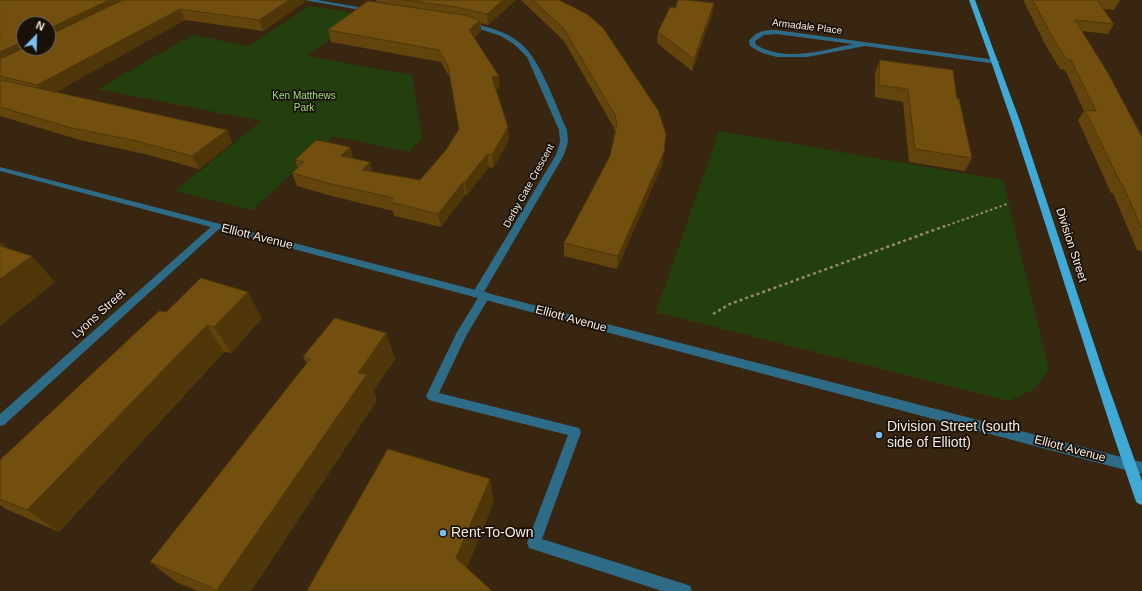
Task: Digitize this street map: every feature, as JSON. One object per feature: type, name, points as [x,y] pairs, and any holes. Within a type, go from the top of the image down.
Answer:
[{"type":"main road","name":"Division Street","points":[[972,0],[997,62],[1129,465],[1142,499]]},
{"type":"street","points":[[307,0],[383,11]]},
{"type":"street","name":"Derby Gate Crescent","points":[[460,22],[492,30],[510,38],[522,46],[530,56],[563,130],[564,142],[560,155],[481,295],[432,396],[576,432],[534,543],[685,591]]},
{"type":"street","name":"Armadale Place","points":[[865,44],[789,57],[772,56],[760,52],[753,46],[752,41],[755,36],[764,32],[776,32],[865,44],[997,62]]},
{"type":"street","name":"Elliott Avenue","points":[[0,169],[216,227],[1142,468]]},
{"type":"street","name":"Lyons Street","points":[[0,421],[216,227]]},
{"type":"path","points":[[713,314],[730,304],[1007,204]]},
{"type":"green space","name":"Ken Matthews Park","points":[[309,6],[363,14],[307,56],[412,75],[422,138],[409,152],[334,136],[252,210],[175,191],[261,121],[98,89],[192,35],[248,46]]},
{"type":"green space","points":[[719,131],[1003,180],[1049,370],[1035,389],[1009,401],[656,312]]},
{"type":"building","points":[[0,0],[109,0],[56,25],[56,16],[16,16],[16,45],[0,52]]},
{"type":"building","points":[[123,0],[289,0],[259,20],[180,9],[37,85],[0,76],[0,59],[16,52],[16,56],[56,56],[56,32]]},
{"type":"building","points":[[406,0],[503,0],[487,14],[456,7]]},
{"type":"building","points":[[533,0],[559,0],[587,14],[603,28],[658,110],[666,134],[664,152],[618,256],[564,243],[610,156],[617,124],[615,115],[564,29]]},
{"type":"building","points":[[678,0],[714,3],[694,59],[658,32],[670,7],[675,8]]},
{"type":"building","points":[[1033,0],[1097,0],[1114,24],[1075,20],[1108,73],[1142,137],[1142,228],[1085,110],[1096,111],[1071,60],[1066,59]]},
{"type":"building","points":[[368,1],[464,15],[480,20],[469,30],[499,76],[492,77],[508,127],[492,155],[487,154],[438,214],[391,202],[394,198],[327,183],[292,173],[304,162],[295,160],[316,140],[350,147],[341,156],[370,162],[362,170],[420,180],[446,150],[459,129],[448,66],[439,50],[328,30]]},
{"type":"building","points":[[880,60],[953,70],[957,99],[959,99],[972,158],[915,149],[908,89],[879,85]]},
{"type":"building","points":[[1,80],[227,130],[192,156],[137,141],[72,128],[0,107]]},
{"type":"building","points":[[0,246],[32,256],[0,279]]},
{"type":"building","points":[[201,278],[248,292],[214,327],[207,325],[27,510],[0,499],[0,460],[159,311],[166,312]]},
{"type":"building","points":[[335,318],[386,333],[358,373],[367,374],[217,590],[150,562],[310,359],[303,357]]},
{"type":"building","points":[[388,449],[490,479],[456,558],[492,591],[307,591]]},
{"type":"place","name":"Division Street (south side of Elliott)","points":[[879,435]]},
{"type":"place","name":"Rent-To-Own","points":[[443,533]]}]
